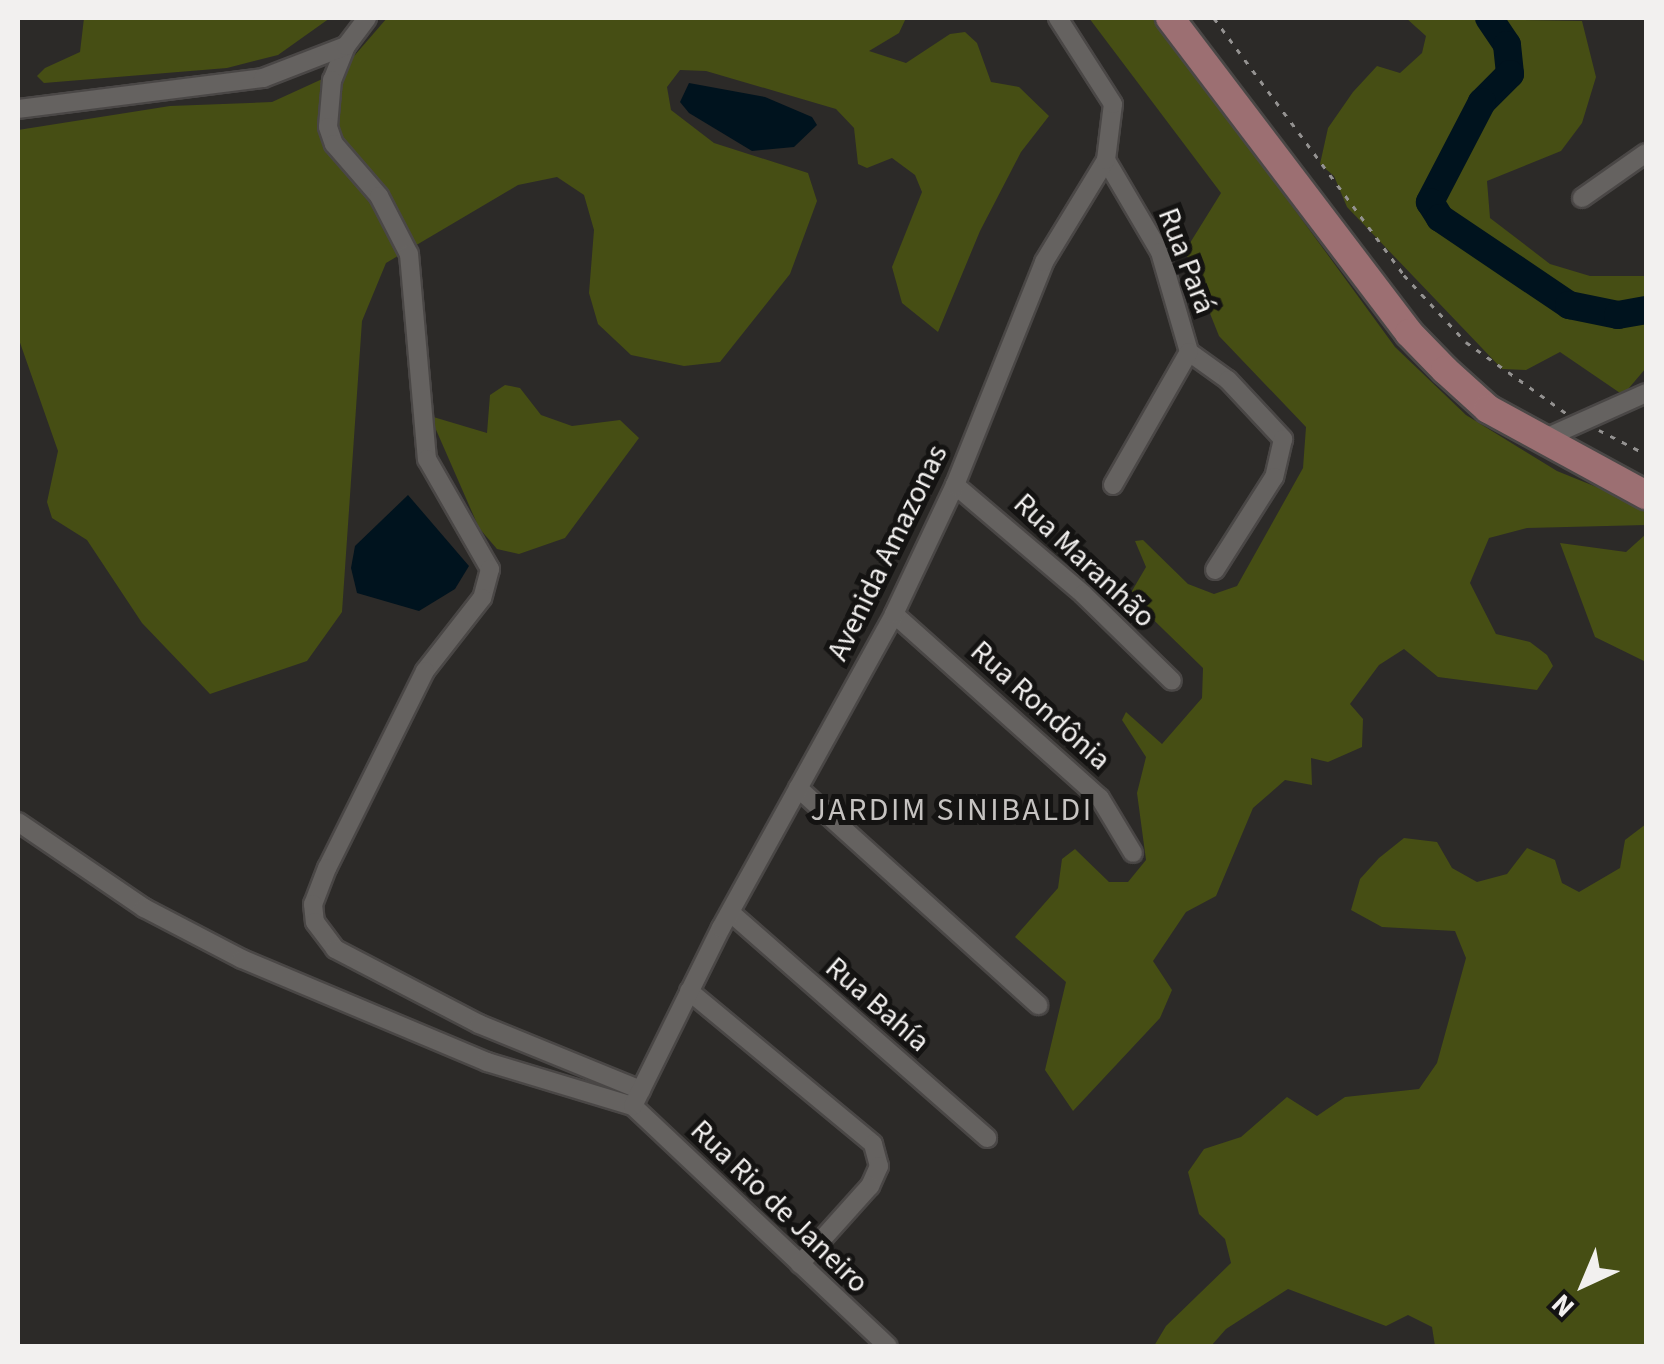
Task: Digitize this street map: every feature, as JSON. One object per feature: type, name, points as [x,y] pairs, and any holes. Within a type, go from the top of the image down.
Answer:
[{"type":"main road","points":[[1170,18],[1409,333],[1488,409],[1646,495]]},
{"type":"street","points":[[367,18],[346,46],[332,80],[328,127],[334,144],[379,196],[409,254],[427,459],[490,570],[482,598],[425,671],[328,868],[314,904],[314,922],[335,949],[479,1024],[637,1098]]},
{"type":"street","name":"Avenida Amazonas","points":[[637,1098],[688,990],[894,614],[954,486],[1044,262],[1106,160],[1113,104],[1058,18]]},
{"type":"street","points":[[18,109],[223,86],[294,69],[346,46]]},
{"type":"street","points":[[1582,198],[1646,153]]},
{"type":"street","name":"Rua Pará","points":[[1106,160],[1160,252],[1190,352],[1242,394],[1283,439],[1274,477],[1215,570]]},
{"type":"street","points":[[1113,485],[1190,352]]},
{"type":"street","points":[[1541,440],[1646,393]]},
{"type":"street","name":"Rua Maranhão","points":[[954,486],[1032,548],[1172,681]]},
{"type":"street","name":"Rua Rondônia","points":[[894,614],[1100,798],[1133,853]]},
{"type":"street","points":[[798,788],[1038,1005]]},
{"type":"street","points":[[18,822],[144,908],[242,959],[487,1062],[637,1098]]},
{"type":"street","name":"Rua Bahía","points":[[731,912],[987,1138]]},
{"type":"street","points":[[688,990],[873,1144],[879,1166],[870,1186],[800,1264]]},
{"type":"street","name":"Rua Rio de Janeiro","points":[[637,1098],[800,1264],[888,1346]]},
{"type":"path","points":[[1214,18],[1404,275],[1466,342],[1582,422],[1646,454]]},
{"type":"green space","points":[[84,18],[330,18],[278,55],[227,68],[44,83],[37,76],[45,68],[80,52]]},
{"type":"green space","points":[[387,18],[906,18],[899,33],[869,51],[906,63],[950,34],[965,32],[977,43],[991,82],[1019,87],[1049,116],[1021,152],[980,231],[938,332],[902,303],[892,267],[922,192],[915,175],[892,158],[867,168],[858,164],[854,128],[836,109],[706,71],[680,70],[667,87],[671,110],[714,143],[808,173],[817,201],[790,274],[720,362],[684,366],[631,355],[598,324],[589,293],[594,230],[584,195],[557,177],[518,185],[386,263],[362,321],[342,612],[307,661],[210,694],[142,623],[87,540],[52,518],[47,502],[58,451],[18,337],[18,130],[170,106],[272,102],[342,70]]},
{"type":"green space","points":[[1089,18],[1155,18],[1395,347],[1466,415],[1557,471],[1646,507],[1646,525],[1527,528],[1489,538],[1470,583],[1496,634],[1530,642],[1547,655],[1553,666],[1537,690],[1438,677],[1404,649],[1379,665],[1350,704],[1363,719],[1362,747],[1328,762],[1311,758],[1312,785],[1285,780],[1253,808],[1216,896],[1186,912],[1153,961],[1172,990],[1160,1018],[1073,1111],[1045,1070],[1066,982],[1015,937],[1058,888],[1062,859],[1075,849],[1109,882],[1128,882],[1146,860],[1137,793],[1146,757],[1122,720],[1126,712],[1162,744],[1202,698],[1203,668],[1129,596],[1146,567],[1135,541],[1143,540],[1188,584],[1214,594],[1237,586],[1303,468],[1306,427],[1219,336],[1185,251],[1221,193]]},
{"type":"green space","points":[[1406,18],[1582,21],[1596,77],[1582,123],[1561,151],[1487,181],[1490,218],[1550,264],[1590,276],[1646,276],[1646,368],[1623,395],[1560,352],[1526,370],[1502,369],[1347,207],[1334,176],[1320,164],[1328,128],[1353,92],[1377,66],[1400,73],[1422,53],[1426,36]]},
{"type":"green space","points":[[505,385],[520,388],[541,415],[572,426],[620,420],[639,438],[565,538],[519,554],[497,549],[479,528],[430,416],[487,433],[490,395]]},
{"type":"green space","points":[[1646,534],[1646,662],[1595,637],[1560,543],[1626,552]]},
{"type":"green space","points":[[1646,824],[1646,1346],[1435,1346],[1432,1327],[1408,1315],[1386,1326],[1288,1289],[1226,1329],[1211,1346],[1154,1346],[1166,1326],[1231,1263],[1225,1239],[1199,1214],[1188,1172],[1204,1149],[1241,1137],[1287,1097],[1317,1116],[1345,1097],[1419,1089],[1437,1063],[1466,958],[1455,931],[1382,927],[1351,910],[1360,879],[1379,858],[1404,838],[1437,842],[1452,868],[1477,882],[1507,874],[1527,848],[1555,860],[1562,883],[1579,892],[1620,868],[1625,840]]},
{"type":"water","points":[[689,83],[765,97],[812,117],[817,125],[794,147],[752,151],[689,113],[680,102]]},
{"type":"water","points":[[408,495],[469,566],[455,589],[419,611],[357,593],[351,568],[355,546]]},
{"type":"waterway","points":[[1489,18],[1507,45],[1510,74],[1482,102],[1430,202],[1440,218],[1569,305],[1618,315],[1646,310]]},
{"type":"district","name":"JARDIM SINIBALDI","points":[[952,810]]}]
